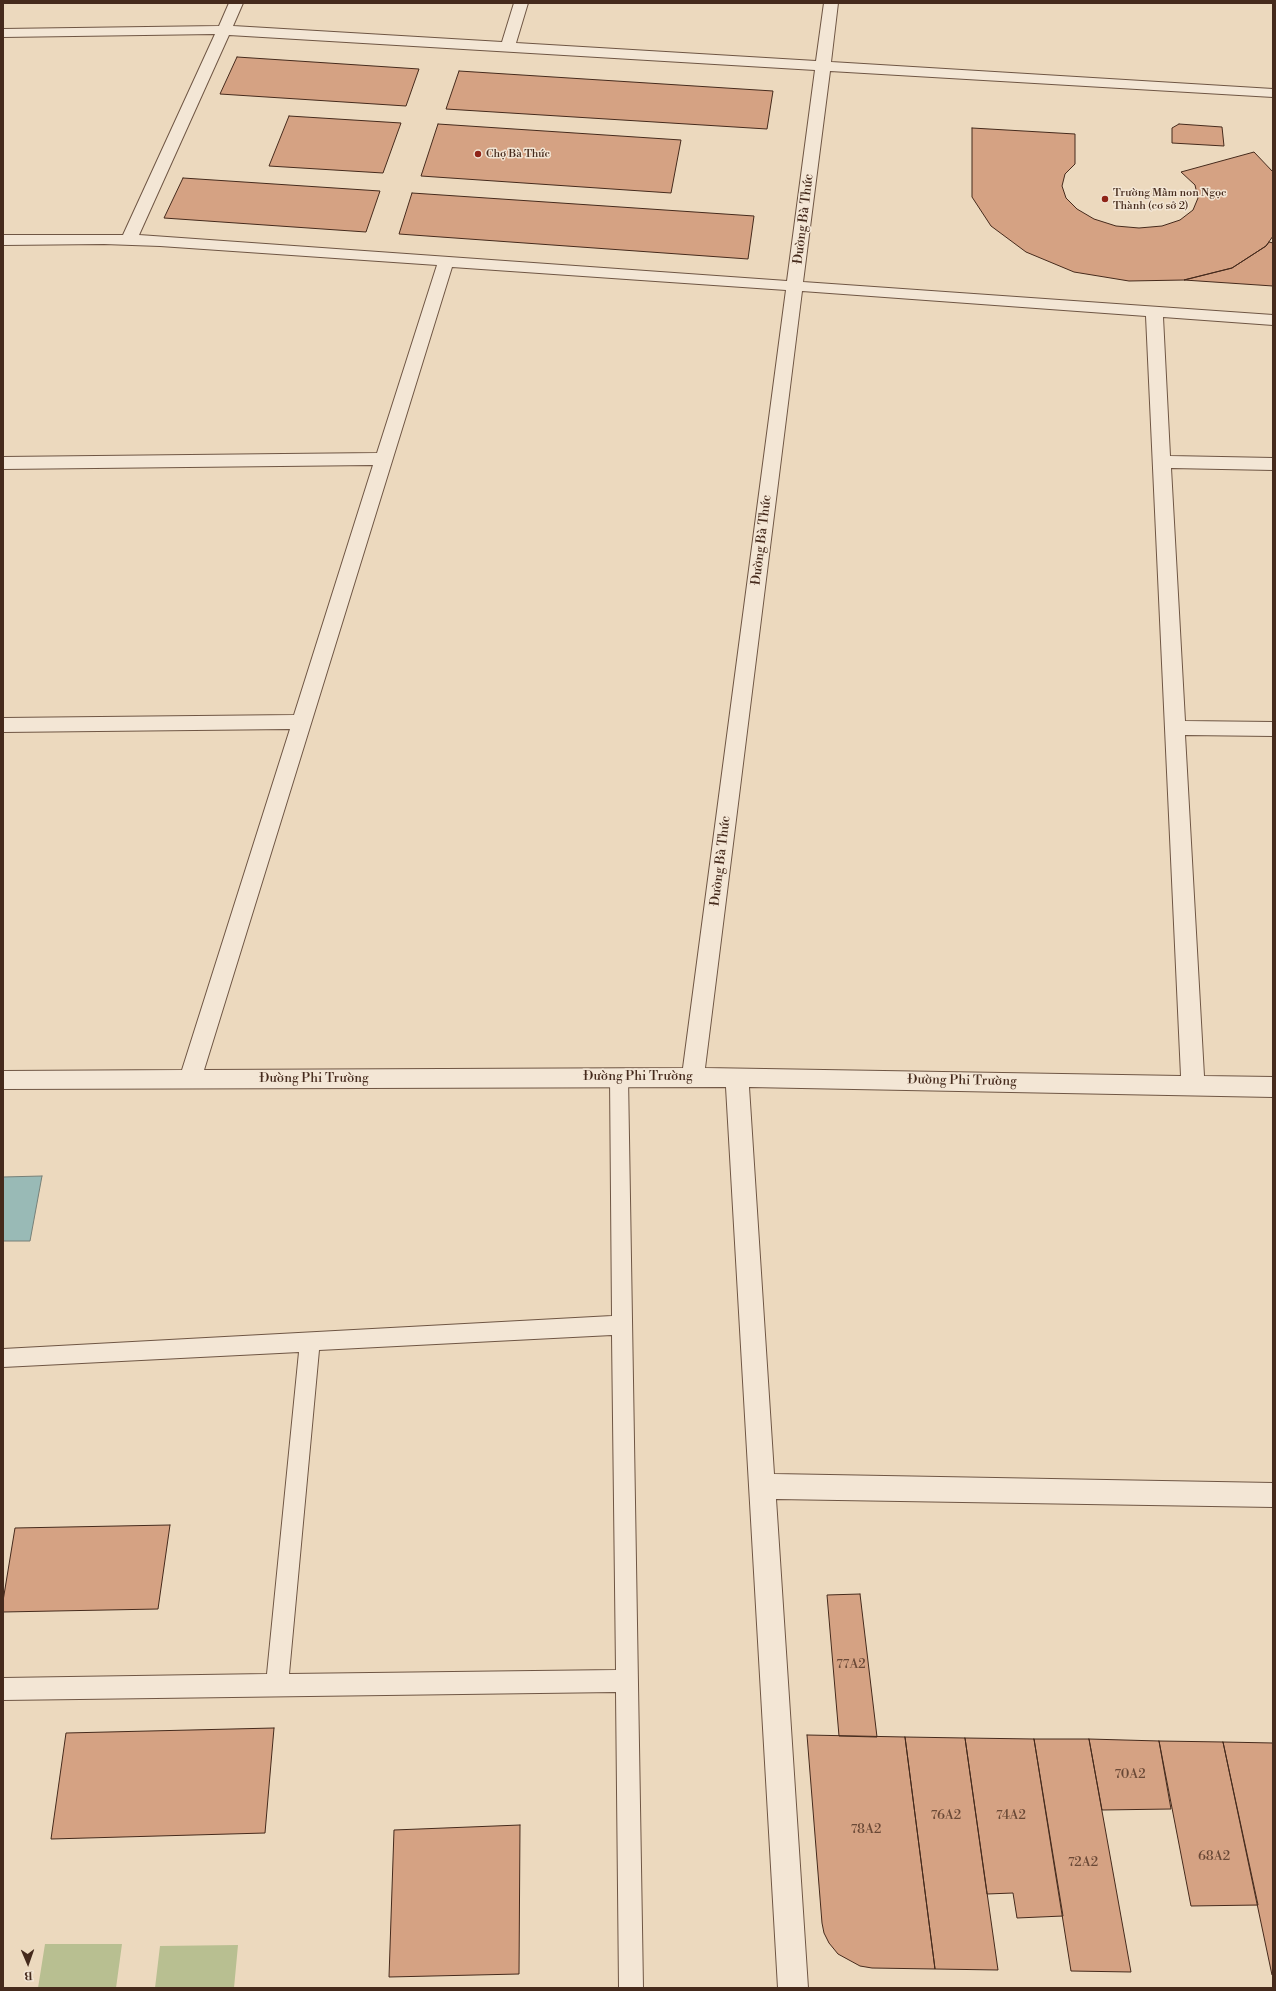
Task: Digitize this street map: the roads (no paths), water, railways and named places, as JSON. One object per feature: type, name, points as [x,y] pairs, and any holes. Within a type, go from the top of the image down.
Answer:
[{"type":"street","points":[[129,240],[236,3]]},
{"type":"street","points":[[508,46],[521,3]]},
{"type":"street","name":"Đường Bà Thức","points":[[693,1077],[831,3]]},
{"type":"street","points":[[3,33],[223,30],[1273,93]]},
{"type":"street","points":[[3,240],[129,240],[1273,320]]},
{"type":"street","points":[[190,1079],[446,261]]},
{"type":"street","points":[[1154,311],[1193,1085]]},
{"type":"street","points":[[3,463],[384,459]]},
{"type":"street","points":[[1162,462],[1273,464]]},
{"type":"street","points":[[3,725],[302,722]]},
{"type":"street","points":[[1175,728],[1273,729]]},
{"type":"street","points":[[737,1077],[793,1988]]},
{"type":"street","name":"Đường Phi Trường","points":[[3,1080],[737,1077],[1273,1087]]},
{"type":"street","points":[[762,1486],[1273,1495]]},
{"type":"lane","points":[[619,1077],[631,1988]]},
{"type":"lane","points":[[3,1358],[623,1324]]},
{"type":"lane","points":[[277,1686],[310,1342]]},
{"type":"lane","points":[[3,1689],[627,1681]]},
{"type":"water","points":[[42,1176],[30,1241],[3,1241],[3,1177]]},
{"type":"place","name":"Chợ Bà Thức","points":[[478,154]]},
{"type":"place","name":"Trường Mầm non Ngọc Thành (cơ sở 2)","points":[[1105,199]]}]
